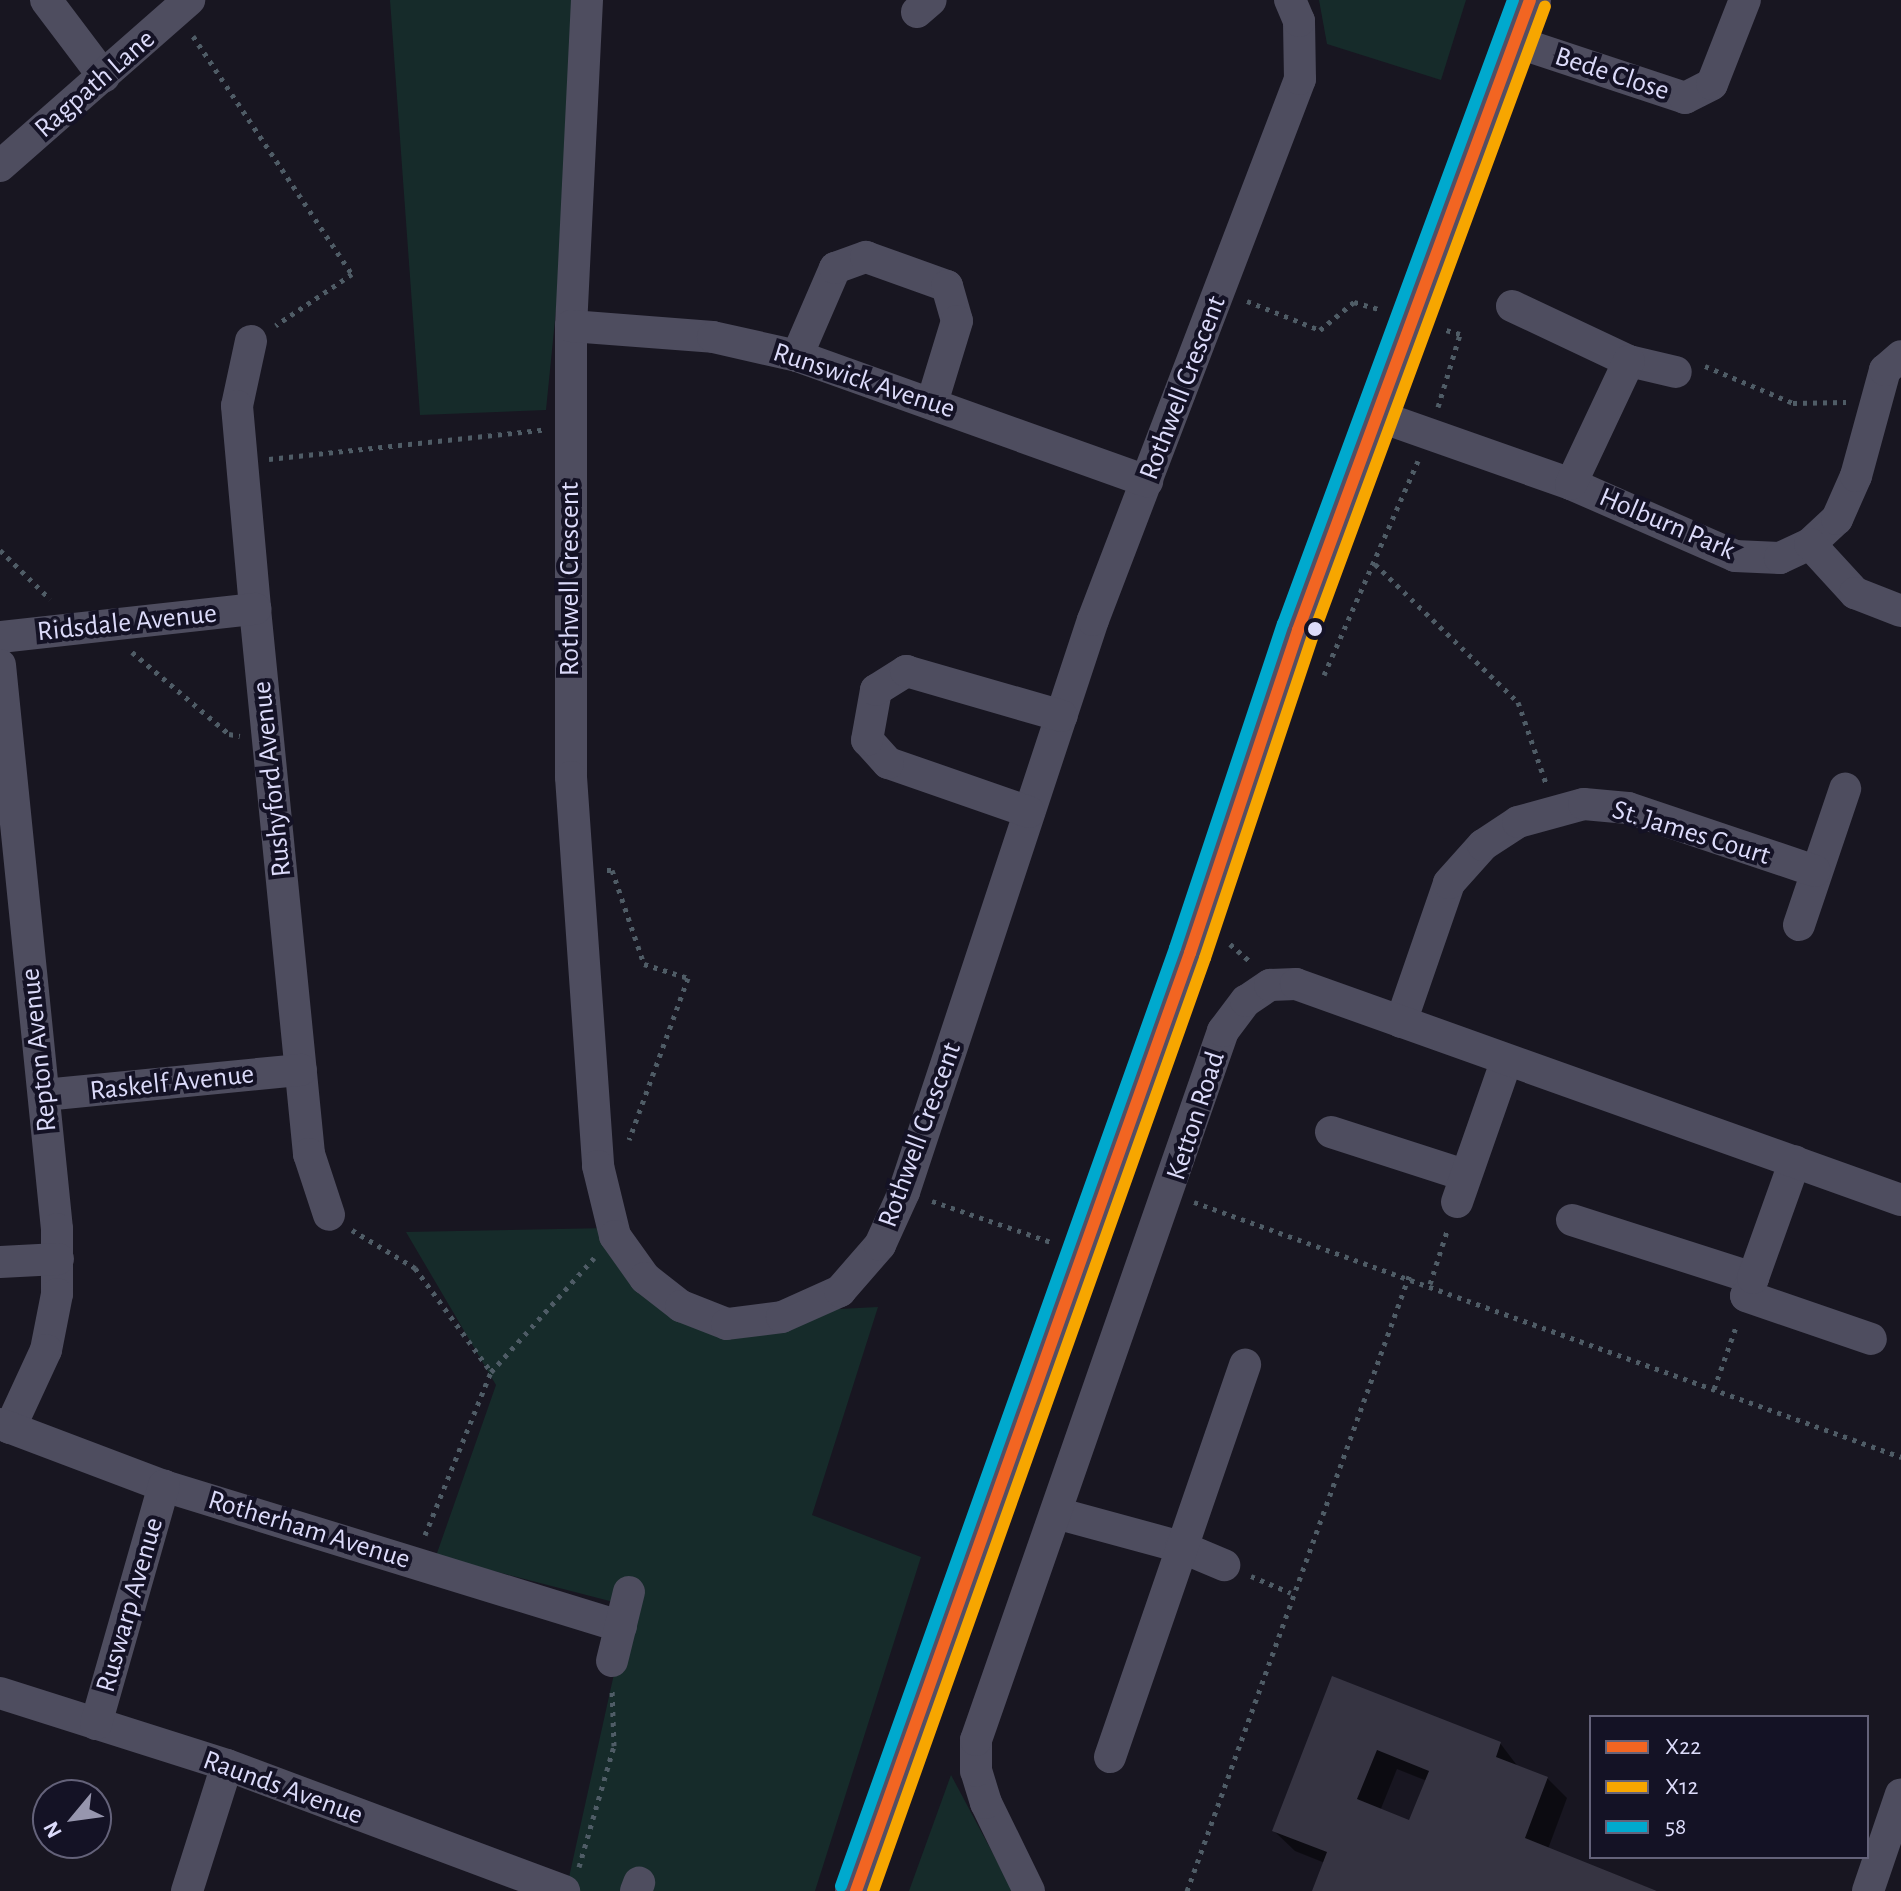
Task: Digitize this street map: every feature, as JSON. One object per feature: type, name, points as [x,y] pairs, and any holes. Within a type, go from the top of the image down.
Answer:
[{"type":"main road","points":[[856,1891],[1412,318],[1530,0]]},
{"type":"street","points":[[46,0],[104,77]]},
{"type":"street","name":"Rothwell Crescent","points":[[587,0],[571,326],[571,777],[598,1166],[615,1236],[645,1278],[681,1306],[727,1324],[782,1317],[840,1291],[880,1245],[904,1192],[1062,716],[1147,481],[1300,79],[1299,21],[1290,0]]},
{"type":"street","name":"Bede Close","points":[[1516,42],[1666,96],[1685,98],[1712,84],[1745,0]]},
{"type":"street","name":"Ragpath Lane","points":[[0,166],[183,6]]},
{"type":"street","points":[[797,356],[835,268],[866,257],[947,286],[957,321],[932,403]]},
{"type":"street","points":[[1512,306],[1629,361],[1676,372]]},
{"type":"street","name":"Runswick Avenue","points":[[571,326],[713,337],[797,356],[1147,481]]},
{"type":"street","name":"Rushyford Avenue","points":[[251,341],[237,406],[255,609],[309,1154],[329,1215]]},
{"type":"street","name":"Holburn Park","points":[[1378,416],[1571,484],[1735,556],[1780,558],[1810,544],[1837,519],[1856,476],[1885,370],[1901,356]]},
{"type":"street","name":"Holburn Park","points":[[1571,484],[1629,361]]},
{"type":"street","points":[[1810,544],[1855,593],[1901,611]]},
{"type":"street","name":"Ridsdale Avenue","points":[[0,637],[255,609]]},
{"type":"street","name":"Repton Avenue","points":[[0,665],[4,752],[44,1095],[58,1259],[57,1294],[46,1350],[5,1426]]},
{"type":"street","points":[[1029,812],[888,763],[867,740],[876,690],[906,671],[1062,716]]},
{"type":"street","points":[[1799,925],[1845,789]]},
{"type":"street","name":"St. James Court","points":[[1401,1022],[1449,883],[1483,845],[1518,822],[1556,809],[1584,804],[1628,808],[1815,871]]},
{"type":"street","points":[[1270,985],[1296,984],[1506,1062],[1901,1200]]},
{"type":"street","name":"Ketton Road","points":[[1029,1891],[986,1803],[976,1771],[976,1740],[1170,1194],[1223,1031],[1246,1001],[1270,985]]},
{"type":"street","points":[[1331,1132],[1460,1188],[1506,1062]]},
{"type":"street","name":"Raskelf Avenue","points":[[44,1095],[301,1070]]},
{"type":"street","points":[[1750,1287],[1795,1161]]},
{"type":"street","points":[[1572,1220],[1750,1287],[1871,1339]]},
{"type":"street","points":[[0,1262],[58,1259]]},
{"type":"street","points":[[1110,1757],[1245,1365]]},
{"type":"street","name":"Rotherham Avenue","points":[[5,1426],[164,1486],[621,1627]]},
{"type":"street","name":"Ruswarp Avenue","points":[[96,1724],[164,1486]]},
{"type":"street","points":[[1056,1513],[1181,1547],[1224,1565]]},
{"type":"street","points":[[612,1661],[629,1592]]},
{"type":"street","name":"Raunds Avenue","points":[[0,1693],[227,1765],[570,1884]]},
{"type":"street","points":[[187,1891],[227,1765]]},
{"type":"street","points":[[1868,1891],[1898,1815]]},
{"type":"path","points":[[183,6],[352,274],[251,341]]},
{"type":"path","points":[[1220,290],[1320,330],[1354,302],[1460,334],[1430,433],[1320,687]]},
{"type":"path","points":[[1676,372],[1711,365],[1793,403],[1874,402]]},
{"type":"path","points":[[242,461],[570,427]]},
{"type":"path","points":[[1375,564],[1518,702],[1556,809]]},
{"type":"path","points":[[578,873],[612,870],[644,964],[688,978],[628,1142]]},
{"type":"path","points":[[1229,940],[1270,985]]},
{"type":"path","points":[[1430,1284],[1460,1188]]},
{"type":"path","points":[[904,1192],[1080,1252]]},
{"type":"path","points":[[1170,1194],[1409,1276],[1901,1457]]},
{"type":"path","points":[[329,1215],[415,1268],[491,1372]]},
{"type":"path","points":[[414,1562],[491,1372],[615,1236]]},
{"type":"path","points":[[1187,1891],[1291,1593],[1409,1276]]},
{"type":"path","points":[[1714,1389],[1750,1287]]},
{"type":"path","points":[[1224,1565],[1291,1593]]},
{"type":"path","points":[[570,1884],[614,1746],[612,1661]]},
{"type":"green space","points":[[390,0],[587,0],[546,410],[420,415]]},
{"type":"green space","points":[[1319,0],[1466,0],[1441,80],[1327,44]]},
{"type":"green space","points":[[610,1228],[684,1317],[878,1307],[812,1515],[921,1557],[815,1891],[566,1891],[629,1606],[436,1556],[496,1385],[406,1232]]},
{"type":"green space","points":[[951,1775],[1013,1891],[909,1891]]},
{"type":"building","points":[[1332,1676],[1501,1742],[1496,1757],[1548,1777],[1525,1838],[1657,1891],[1312,1891],[1327,1852],[1272,1831]],"holes":[[[1377,1750],[1429,1771],[1409,1820],[1357,1799]]]},
{"type":"transit line","name":"58","points":[[841,1886],[1175,948],[1283,624],[1513,0]]},
{"type":"transit line","name":"X22","points":[[856,1891],[1190,953],[1298,630],[1530,0]]},
{"type":"transit line","name":"X12","points":[[873,1891],[1205,958],[1313,635],[1545,6]]}]
